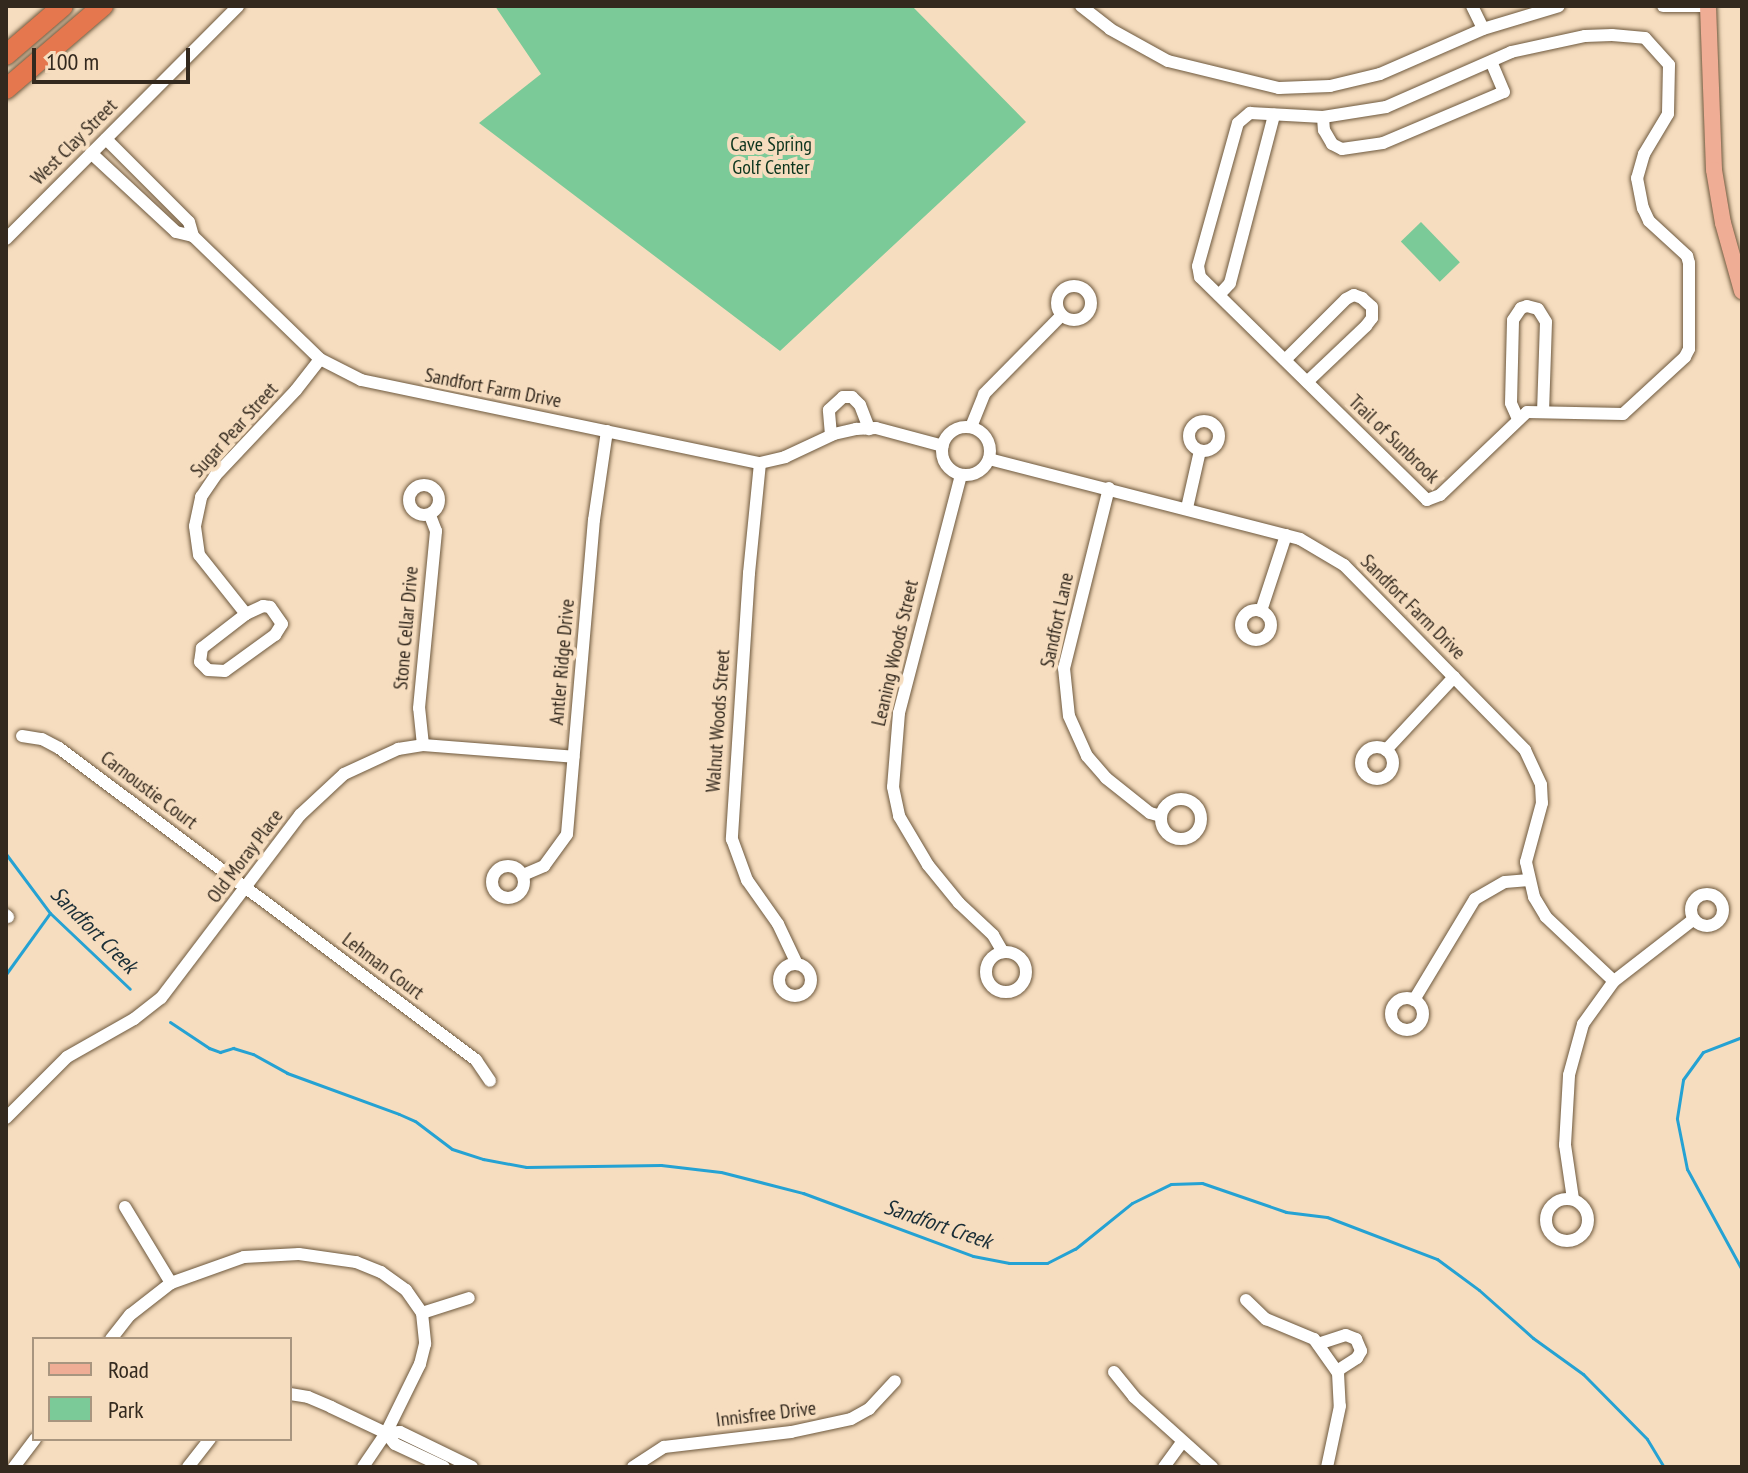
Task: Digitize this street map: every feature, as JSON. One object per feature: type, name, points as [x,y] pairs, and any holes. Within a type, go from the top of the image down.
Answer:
[{"type":"highway","points":[[6,55],[63,6]]},
{"type":"highway","points":[[6,89],[103,6]]},
{"type":"main road","points":[[1708,6],[1714,170],[1723,223],[1742,291]]},
{"type":"street","name":"West Clay Street","points":[[6,239],[238,6]]},
{"type":"street","points":[[1081,6],[1110,29],[1168,61],[1279,88],[1330,86],[1380,74],[1422,59],[1483,29],[1559,6]]},
{"type":"street","points":[[1472,6],[1483,29]]},
{"type":"street","points":[[1663,6],[1701,6]]},
{"type":"street","name":"Trail of Sunbrook","points":[[1585,36],[1638,36],[1665,58],[1670,73],[1668,114],[1644,154],[1637,178],[1639,195],[1649,221],[1687,256],[1689,349],[1685,357],[1623,414],[1527,412],[1431,501],[1421,497],[1200,277],[1198,266],[1238,123],[1250,113],[1323,117],[1407,100],[1491,62],[1511,52],[1585,36]]},
{"type":"street","points":[[1323,117],[1324,130],[1332,144],[1342,149],[1383,143],[1504,92],[1491,62]]},
{"type":"street","points":[[1219,295],[1230,283],[1274,115]]},
{"type":"street","name":"Sandfort Farm Drive","points":[[106,139],[189,222],[193,236],[320,359],[361,380],[760,463],[785,457],[831,435],[869,429],[943,446]]},
{"type":"street","name":"Sandfort Farm Drive","points":[[91,153],[176,232],[193,236]]},
{"type":"street","points":[[1285,360],[1346,299],[1354,295],[1372,307],[1372,318],[1366,326],[1307,382]]},
{"type":"street","points":[[1518,419],[1511,403],[1513,320],[1521,308],[1532,306],[1538,309],[1546,322],[1543,412]]},
{"type":"street","points":[[971,427],[984,394],[1061,316]]},
{"type":"street","name":"Sugar Pear Street","points":[[246,614],[199,555],[195,526],[201,497],[215,476],[296,390],[320,359]]},
{"type":"street","points":[[831,435],[829,410],[843,397],[852,397],[860,405],[869,429]]},
{"type":"street","points":[[971,427],[988,439],[989,459],[981,470],[961,475],[944,461],[943,446],[950,433],[971,427]]},
{"type":"street","name":"Antler Ridge Drive","points":[[523,875],[544,866],[564,844],[593,533],[607,431]]},
{"type":"street","points":[[1187,508],[1200,451]]},
{"type":"street","name":"Sandfort Farm Drive","points":[[989,459],[1286,535],[1322,549],[1344,565],[1516,740],[1535,766],[1542,803],[1526,862],[1529,880],[1546,917],[1614,981]]},
{"type":"street","name":"Walnut Woods Street","points":[[760,463],[749,573],[732,839],[747,880],[778,924],[797,964]]},
{"type":"street","name":"Leaning Woods Street","points":[[961,475],[899,713],[893,787],[899,816],[928,865],[959,903],[993,935],[1003,952]]},
{"type":"street","name":"Sandfort Lane","points":[[1109,488],[1064,668],[1069,716],[1087,756],[1106,778],[1150,813],[1161,816]]},
{"type":"street","name":"Stone Cellar Drive","points":[[423,745],[419,708],[436,531],[430,515]]},
{"type":"street","points":[[1261,611],[1286,535]]},
{"type":"street","points":[[263,606],[270,607],[281,619],[281,628],[225,671],[208,670],[200,662],[202,648],[246,614],[263,606]]},
{"type":"street","points":[[1386,750],[1454,677]]},
{"type":"street","name":"Carnoustie Court","points":[[22,736],[42,739],[59,748],[247,888]]},
{"type":"street","name":"Old Moray Place","points":[[6,1118],[67,1057],[134,1019],[161,998],[319,794],[344,774],[373,758],[423,745],[574,757]]},
{"type":"street","points":[[1414,1000],[1475,899],[1505,882],[1529,880]]},
{"type":"street","name":"Lehman Court","points":[[247,888],[476,1060],[490,1081]]},
{"type":"street","points":[[1573,1199],[1565,1145],[1569,1075],[1583,1024],[1597,1000],[1614,981],[1694,919]]},
{"type":"street","points":[[125,1207],[171,1283]]},
{"type":"street","points":[[113,1337],[130,1315],[171,1283],[244,1257],[299,1254],[356,1262],[381,1272],[406,1290],[422,1313],[425,1344],[420,1364],[386,1433],[363,1467]]},
{"type":"street","points":[[422,1313],[469,1298]]},
{"type":"street","points":[[1246,1300],[1266,1319],[1295,1329],[1318,1344],[1337,1371],[1340,1406],[1327,1467]]},
{"type":"street","points":[[1318,1344],[1346,1335],[1356,1339],[1361,1351],[1357,1358],[1337,1371]]},
{"type":"street","points":[[1114,1372],[1134,1397],[1212,1467]]},
{"type":"street","name":"Innisfree Drive","points":[[633,1467],[664,1447],[791,1432],[851,1419],[869,1409],[895,1381]]},
{"type":"street","points":[[292,1394],[308,1397],[386,1433],[395,1444],[444,1467]]},
{"type":"street","points":[[386,1433],[400,1432],[472,1467]]},
{"type":"street","points":[[14,1467],[34,1441]]},
{"type":"street","points":[[188,1467],[208,1441]]},
{"type":"street","points":[[1164,1467],[1182,1442]]},
{"type":"green space","name":"Cave Spring Golf Center","points":[[495,6],[912,6],[1026,122],[780,351],[479,123],[541,74]]},
{"type":"green space","points":[[1421,222],[1460,262],[1440,282],[1401,241]]},
{"type":"waterway","name":"Sandfort Creek","points":[[6,854],[50,913],[130,989]]},
{"type":"waterway","points":[[6,974],[50,913]]},
{"type":"waterway","name":"Sandfort Creek","points":[[170,1022],[209,1048],[220,1052],[233,1048],[253,1054],[287,1073],[415,1121],[452,1149],[483,1159],[526,1167],[661,1165],[721,1172],[803,1193],[973,1256],[1009,1263],[1047,1263],[1075,1249],[1132,1203],[1171,1184],[1202,1183],[1286,1212],[1327,1217],[1437,1259],[1479,1290],[1533,1338],[1583,1374],[1647,1439],[1664,1467]]},
{"type":"waterway","points":[[1742,1037],[1703,1052],[1683,1080],[1677,1119],[1687,1169],[1742,1270]]}]
